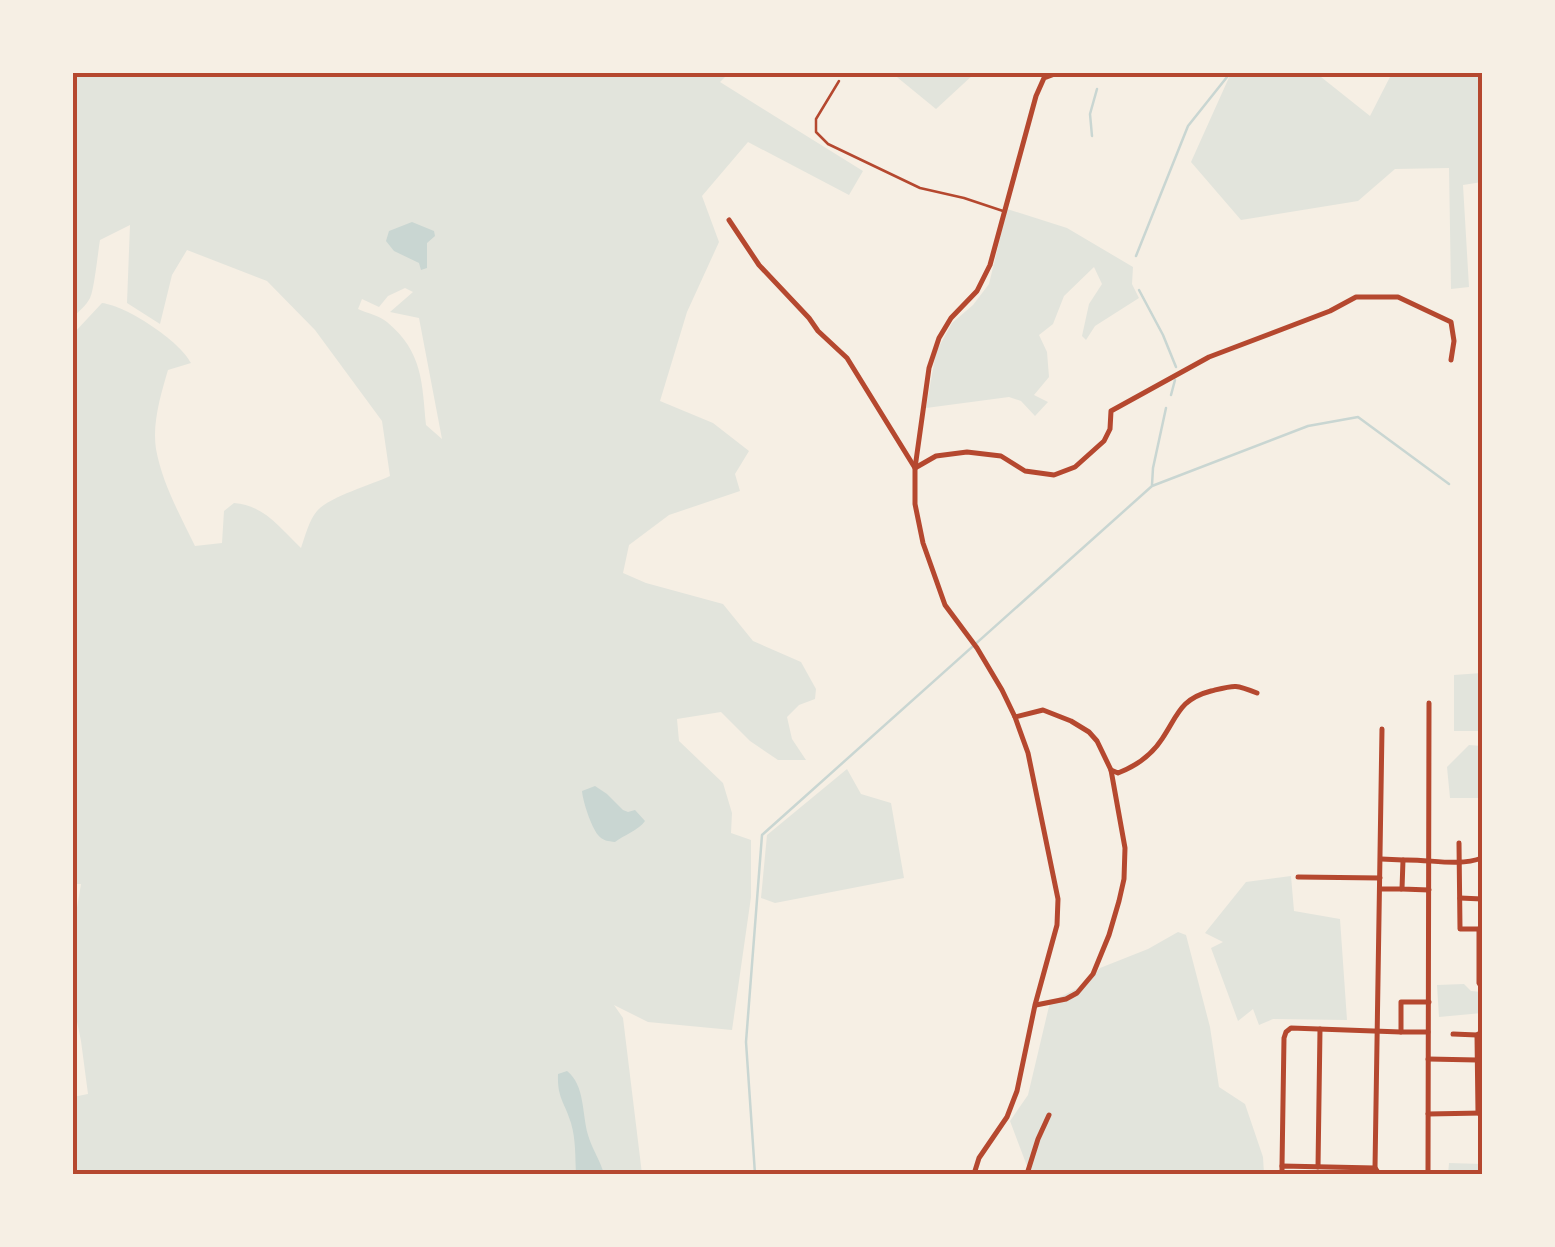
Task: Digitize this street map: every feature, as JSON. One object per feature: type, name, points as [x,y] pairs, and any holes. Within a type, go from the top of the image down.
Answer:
[{"type":"street","points":[[974,1174],[979,1158],[1007,1117],[1017,1091],[1057,925],[1058,899],[1028,752],[1015,717],[977,648],[945,605],[925,548],[916,504],[915,468],[938,338],[977,291],[990,264],[1036,96],[1044,78],[1060,72]]},
{"type":"street","points":[[729,220],[759,265],[847,358],[915,468]]},
{"type":"street","points":[[915,468],[936,456],[968,452],[1001,456],[1025,471],[1054,475],[1075,466],[1104,441],[1110,429],[1111,411],[1125,401],[1209,357],[1330,311],[1356,297],[1398,297],[1451,322],[1452,360]]},
{"type":"street","points":[[1111,770],[1118,773],[1149,756],[1176,713],[1195,696],[1236,684],[1257,693]]},
{"type":"street","points":[[1428,1174],[1429,703]]},
{"type":"street","points":[[1015,717],[1043,710],[1071,721],[1097,741],[1111,770],[1125,848],[1124,879],[1109,935],[1093,974],[1078,993],[1035,1006]]},
{"type":"street","points":[[1282,1166],[1377,1171],[1382,729]]},
{"type":"street","points":[[1459,842],[1460,929],[1481,929],[1482,988]]},
{"type":"street","points":[[1380,859],[1461,864],[1482,858]]},
{"type":"street","points":[[1403,860],[1404,889]]},
{"type":"street","points":[[1298,877],[1380,878]]},
{"type":"street","points":[[1380,888],[1430,890]]},
{"type":"street","points":[[1460,898],[1482,899]]},
{"type":"street","points":[[1401,1032],[1402,1002],[1429,1002]]},
{"type":"street","points":[[1282,1174],[1286,1032],[1292,1028],[1428,1032]]},
{"type":"street","points":[[1318,1167],[1320,1029]]},
{"type":"street","points":[[1428,1114],[1480,1113],[1480,1033],[1453,1034]]},
{"type":"street","points":[[1428,1059],[1477,1060]]},
{"type":"street","points":[[1027,1174],[1050,1115]]},
{"type":"lane","points":[[839,81],[816,119],[816,132],[828,144],[920,188],[1004,211]]},
{"type":"shaded area","points":[[73,73],[729,73],[720,82],[863,171],[849,195],[748,142],[702,196],[719,242],[687,312],[660,401],[713,423],[749,451],[735,474],[740,491],[669,515],[629,545],[623,573],[723,604],[753,641],[801,662],[816,689],[815,699],[799,705],[787,717],[792,739],[806,760],[778,760],[750,741],[721,712],[677,719],[679,741],[723,783],[732,813],[731,833],[751,840],[751,897],[732,1030],[648,1022],[614,1005],[623,1018],[642,1174],[73,1174],[73,1097],[88,1094],[72,997],[73,931],[81,884],[72,884],[73,334],[102,303],[165,335],[191,363],[168,370],[155,439],[167,486],[195,546],[222,543],[224,511],[234,503],[263,513],[301,548],[312,519],[323,506],[390,476],[382,421],[315,330],[267,281],[187,250],[172,275],[160,324],[127,303],[130,225],[100,240],[91,294],[73,317]],"holes":[[[405,288],[413,292],[390,312],[419,318],[442,439],[426,425],[418,369],[408,345],[384,320],[358,309],[362,299],[379,307],[388,296]]]},
{"type":"shaded area","points":[[892,73],[975,73],[936,109]]},
{"type":"shaded area","points":[[1231,73],[1316,73],[1370,116],[1392,73],[1482,73],[1482,182],[1463,185],[1469,287],[1451,289],[1449,168],[1395,169],[1358,201],[1241,220],[1191,162]]},
{"type":"shaded area","points":[[1007,209],[1067,228],[1133,267],[1132,284],[1139,298],[1095,326],[1086,340],[1082,336],[1089,304],[1102,284],[1094,267],[1064,296],[1053,324],[1039,335],[1047,352],[1049,377],[1034,395],[1048,402],[1035,416],[1021,401],[1009,397],[926,408],[936,352],[952,323],[989,284]]},
{"type":"shaded area","points":[[412,222],[434,231],[435,236],[427,243],[427,268],[421,270],[419,263],[394,251],[386,241],[389,231]]},
{"type":"shaded area","points":[[1482,673],[1482,731],[1454,731],[1454,675]]},
{"type":"shaded area","points":[[1469,745],[1482,746],[1482,798],[1450,798],[1447,767]]},
{"type":"shaded area","points":[[847,769],[861,794],[891,803],[904,878],[775,903],[761,898],[767,835]]},
{"type":"shaded area","points":[[595,786],[623,810],[635,810],[645,821],[615,842],[602,838],[590,820],[582,791]]},
{"type":"shaded area","points":[[1291,876],[1294,911],[1340,919],[1347,1020],[1273,1019],[1259,1025],[1253,1009],[1238,1021],[1211,948],[1223,942],[1205,933],[1246,882]]},
{"type":"shaded area","points":[[1178,932],[1186,935],[1210,1027],[1219,1087],[1245,1104],[1263,1157],[1264,1174],[1030,1174],[1010,1121],[1028,1095],[1050,1002],[1086,984],[1100,968]]},
{"type":"shaded area","points":[[1464,984],[1471,991],[1482,992],[1482,1013],[1439,1017],[1437,985]]},
{"type":"shaded area","points":[[567,1071],[580,1092],[588,1135],[604,1174],[576,1174],[573,1129],[558,1082],[558,1074]]},
{"type":"shaded area","points":[[1449,1163],[1482,1164],[1482,1174],[1448,1174]]},
{"type":"waterway","points":[[1136,256],[1188,126],[1231,72]]},
{"type":"waterway","points":[[1092,136],[1090,114],[1097,89]]},
{"type":"waterway","points":[[1139,290],[1176,367]]},
{"type":"waterway","points":[[1171,395],[1175,380]]},
{"type":"waterway","points":[[1152,485],[1166,408]]},
{"type":"waterway","points":[[755,1174],[746,1042],[762,835],[1152,486],[1308,426],[1358,417],[1449,484]]}]
